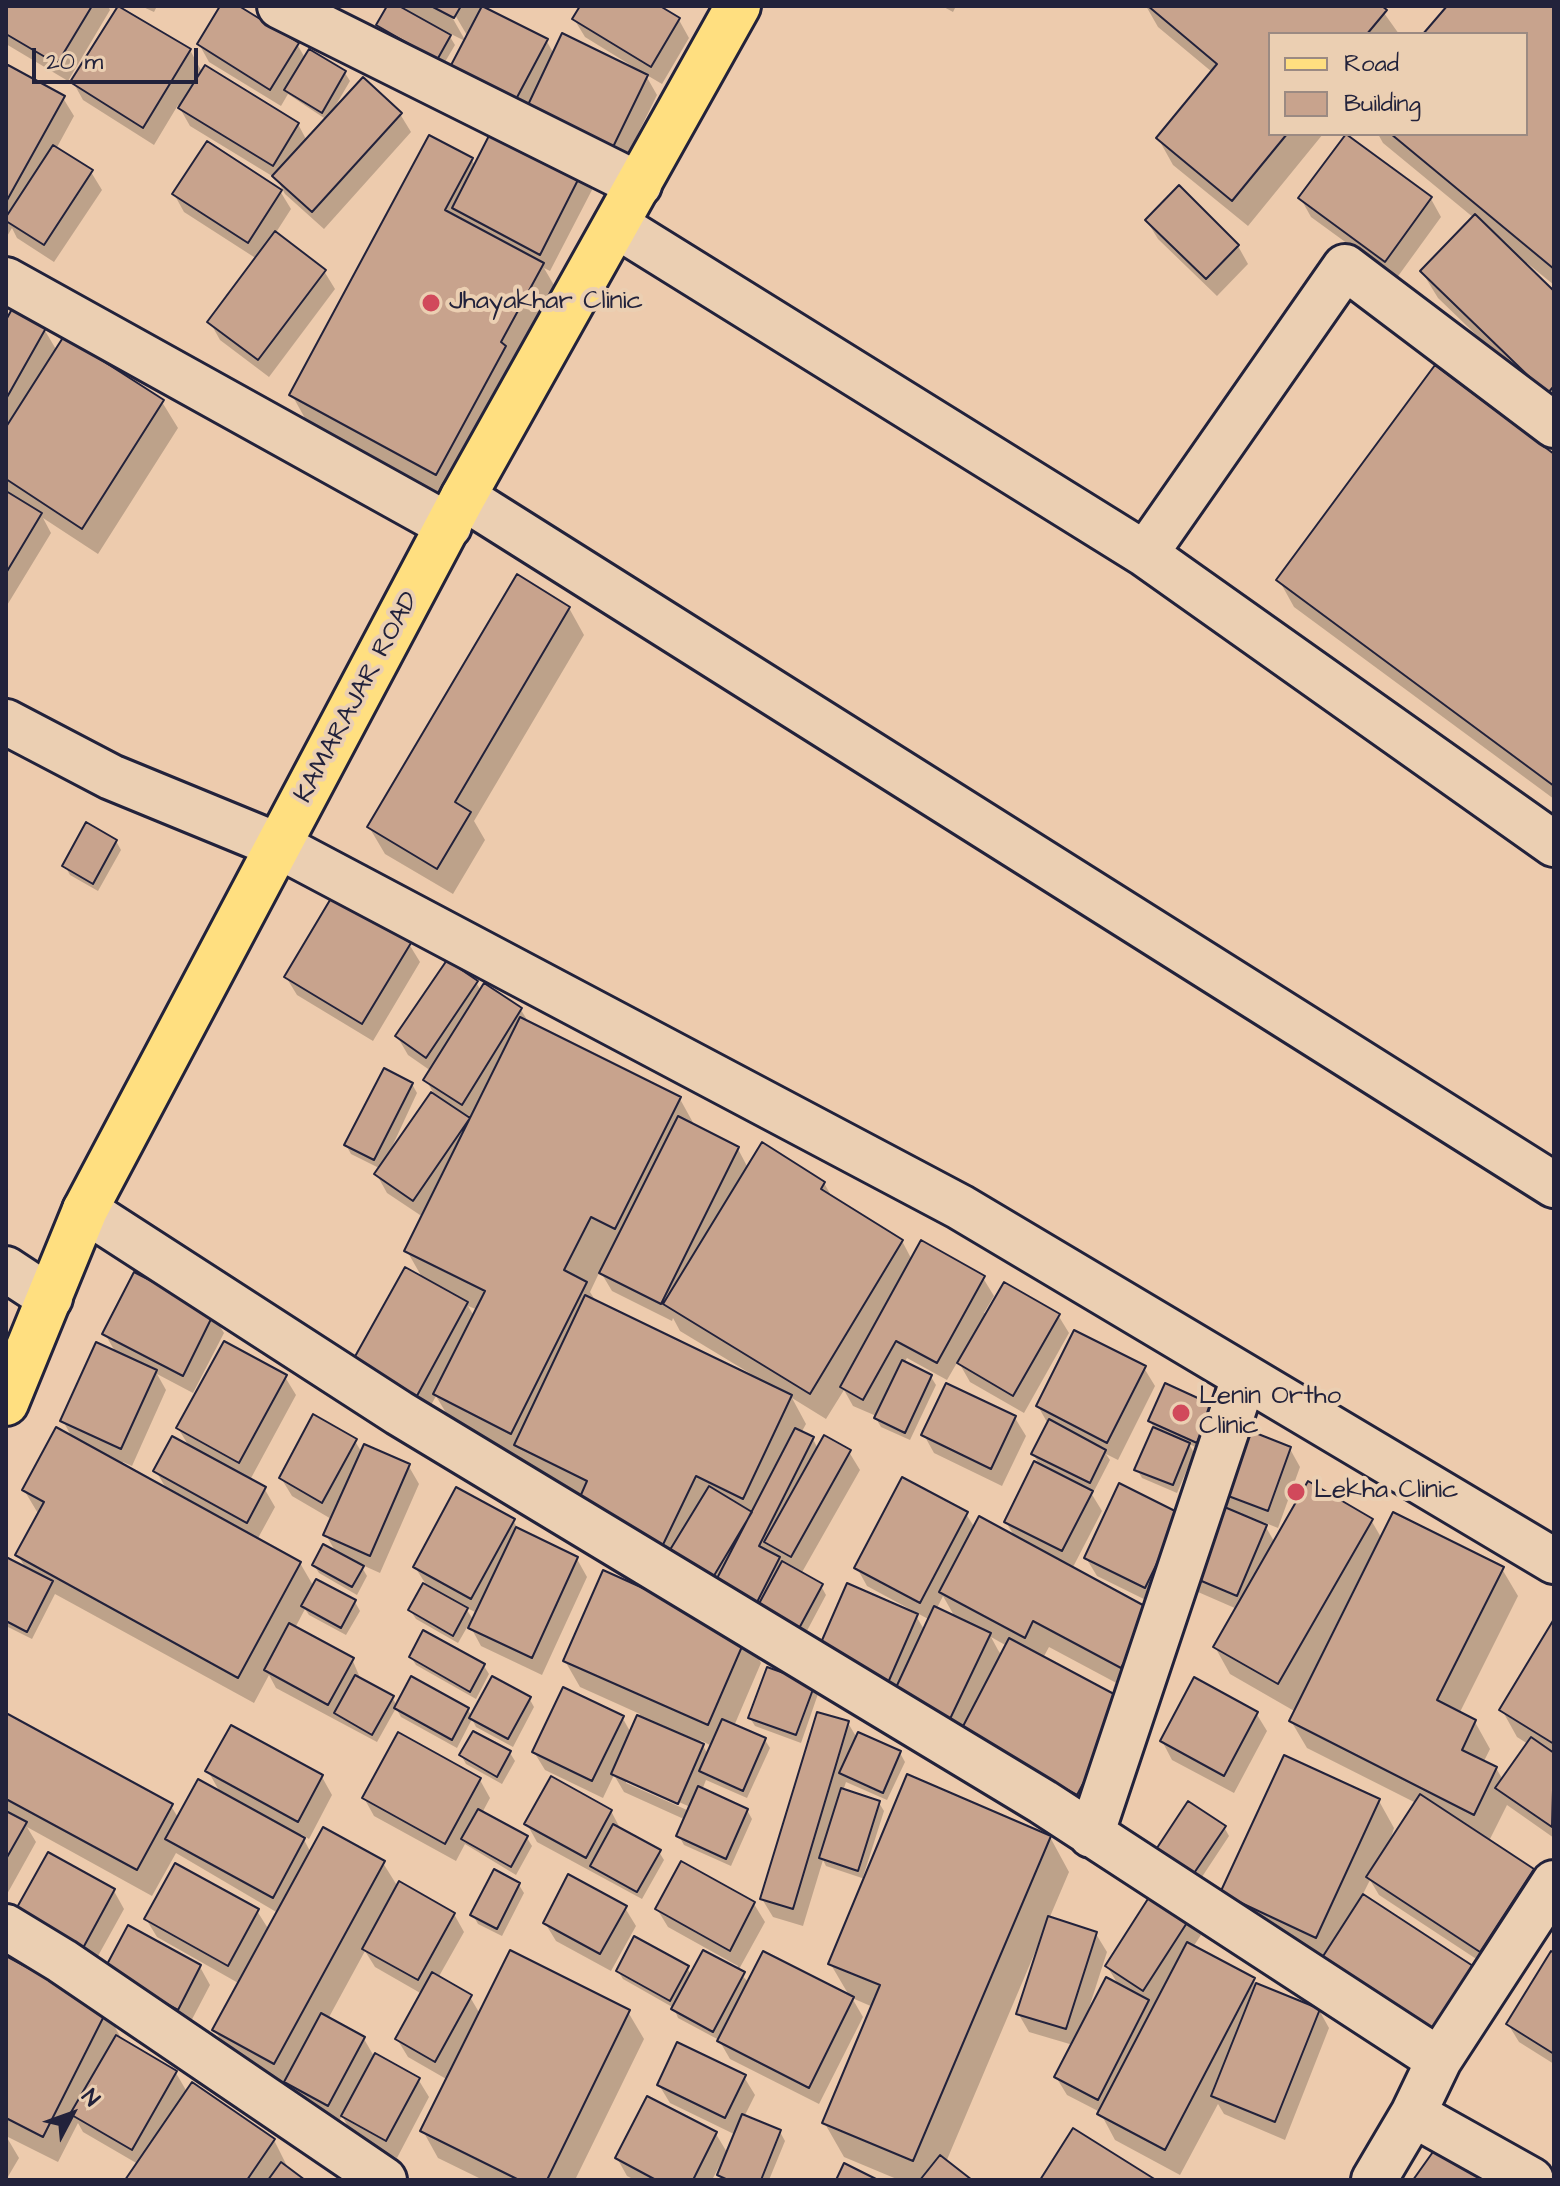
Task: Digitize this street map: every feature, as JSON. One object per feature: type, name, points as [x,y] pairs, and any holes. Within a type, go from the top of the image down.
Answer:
[{"type":"main road","name":"KAMARAJAR ROAD","points":[[6,1403],[85,1210],[456,512],[738,6]]},
{"type":"street","points":[[280,6],[639,185]]},
{"type":"street","points":[[616,225],[1145,554],[1554,844]]},
{"type":"street","points":[[1145,554],[1345,267],[1554,425]]},
{"type":"street","points":[[6,280],[456,512],[1554,1185]]},
{"type":"street","points":[[6,722],[111,777],[279,846],[960,1207],[1554,1561]]},
{"type":"street","points":[[85,1210],[399,1413],[1043,1802],[1439,2060]]},
{"type":"street","points":[[6,1269],[50,1298]]},
{"type":"street","points":[[1091,1835],[1244,1378]]},
{"type":"street","points":[[1374,2180],[1413,2114],[1439,2060],[1554,1883]]},
{"type":"street","points":[[6,1927],[62,1961],[384,2180]]},
{"type":"street","points":[[1413,2114],[1531,2180]]},
{"type":"building","points":[[6,6],[92,6],[57,64],[6,34]]},
{"type":"building","points":[[118,6],[191,49],[143,128],[70,82]]},
{"type":"building","points":[[220,6],[239,6],[299,43],[270,90],[197,44]]},
{"type":"building","points":[[387,6],[399,6],[451,35],[437,60],[376,25]]},
{"type":"building","points":[[431,6],[461,6],[454,18]]},
{"type":"building","points":[[482,6],[548,39],[514,103],[449,69]]},
{"type":"building","points":[[580,6],[660,6],[680,18],[651,67],[572,19]]},
{"type":"building","points":[[1148,6],[1382,6],[1387,10],[1369,32],[1268,32],[1268,136],[1285,136],[1232,201],[1156,138],[1217,64]]},
{"type":"building","points":[[1447,6],[1554,6],[1554,269],[1393,136],[1528,136],[1528,32],[1425,32]]},
{"type":"building","points":[[562,33],[648,75],[612,149],[527,107]]},
{"type":"building","points":[[309,49],[346,71],[322,113],[284,90]]},
{"type":"building","points":[[8,65],[65,96],[6,202],[6,69]]},
{"type":"building","points":[[205,65],[299,123],[273,166],[178,108]]},
{"type":"building","points":[[363,77],[402,113],[312,212],[272,176]]},
{"type":"building","points":[[496,122],[584,168],[540,255],[452,208]]},
{"type":"building","name":"Jhayakhar Clinic","points":[[429,135],[473,158],[445,210],[544,263],[501,342],[506,346],[436,475],[289,395]]},
{"type":"building","points":[[1344,136],[1349,136],[1432,197],[1385,262],[1298,198]]},
{"type":"building","points":[[207,141],[282,190],[248,243],[172,194]]},
{"type":"building","points":[[53,145],[93,170],[44,245],[6,221],[6,217]]},
{"type":"building","points":[[1179,185],[1239,245],[1206,279],[1145,220]]},
{"type":"building","points":[[1475,214],[1554,291],[1554,386],[1547,394],[1420,271]]},
{"type":"building","points":[[275,231],[326,270],[258,360],[207,322]]},
{"type":"building","points":[[12,309],[46,328],[6,399],[6,320]]},
{"type":"building","points":[[64,336],[164,400],[82,529],[6,479],[6,427]]},
{"type":"building","points":[[1435,365],[1554,454],[1554,786],[1276,580]]},
{"type":"building","points":[[6,491],[42,513],[6,573]]},
{"type":"building","points":[[517,574],[570,607],[455,802],[471,812],[437,869],[367,827]]},
{"type":"building","points":[[86,822],[117,840],[93,884],[62,866]]},
{"type":"building","points":[[333,895],[411,943],[362,1024],[284,977]]},
{"type":"building","points":[[447,960],[478,981],[426,1058],[395,1036]]},
{"type":"building","points":[[484,983],[522,1008],[462,1105],[423,1080]]},
{"type":"building","points":[[520,1017],[681,1097],[615,1229],[591,1217],[564,1270],[587,1282],[511,1434],[433,1394],[485,1291],[404,1251]]},
{"type":"building","points":[[384,1068],[413,1083],[374,1160],[344,1145]]},
{"type":"building","points":[[431,1092],[470,1118],[413,1201],[374,1174]]},
{"type":"building","points":[[678,1116],[739,1147],[661,1304],[599,1273]]},
{"type":"building","points":[[762,1142],[825,1182],[821,1189],[903,1240],[810,1394],[663,1304]]},
{"type":"building","points":[[921,1240],[985,1276],[937,1363],[896,1341],[863,1400],[840,1387]]},
{"type":"building","points":[[405,1267],[468,1302],[412,1405],[348,1369]]},
{"type":"building","points":[[134,1272],[214,1313],[183,1376],[102,1334]]},
{"type":"building","points":[[1004,1282],[1060,1314],[1013,1396],[957,1363]]},
{"type":"building","points":[[585,1295],[792,1395],[743,1499],[696,1476],[658,1555],[573,1513],[587,1481],[514,1445]]},
{"type":"building","points":[[1074,1330],[1146,1366],[1107,1443],[1036,1406]]},
{"type":"building","points":[[224,1341],[287,1375],[239,1463],[176,1428]]},
{"type":"building","points":[[96,1342],[157,1370],[121,1449],[60,1421]]},
{"type":"building","points":[[902,1360],[932,1375],[905,1433],[874,1418]]},
{"type":"building","points":[[946,1383],[1016,1416],[991,1469],[921,1435]]},
{"type":"building","name":"Lenin Ortho Clinic","points":[[1165,1383],[1213,1405],[1197,1443],[1148,1421]]},
{"type":"building","points":[[313,1414],[357,1439],[322,1503],[279,1478]]},
{"type":"building","points":[[1049,1419],[1106,1450],[1090,1483],[1031,1454]]},
{"type":"building","points":[[1238,1426],[1291,1447],[1268,1511],[1215,1491]]},
{"type":"building","points":[[56,1427],[301,1562],[238,1678],[15,1555],[44,1502],[22,1490]]},
{"type":"building","points":[[1153,1427],[1190,1443],[1173,1485],[1134,1470]]},
{"type":"building","points":[[795,1428],[814,1437],[759,1546],[780,1557],[752,1612],[711,1590]]},
{"type":"building","points":[[824,1435],[851,1450],[791,1557],[764,1542]]},
{"type":"building","points":[[172,1436],[266,1487],[247,1523],[153,1471]]},
{"type":"building","points":[[364,1444],[410,1464],[370,1556],[323,1535]]},
{"type":"building","points":[[1034,1461],[1093,1491],[1062,1551],[1004,1522]]},
{"type":"building","points":[[902,1477],[968,1512],[920,1603],[854,1568]]},
{"type":"building","points":[[1308,1481],[1373,1519],[1278,1684],[1213,1647]]},
{"type":"building","points":[[1119,1483],[1181,1514],[1145,1588],[1084,1558]]},
{"type":"building","points":[[709,1486],[752,1512],[709,1584],[665,1558]]},
{"type":"building","points":[[456,1487],[515,1519],[471,1599],[413,1567]]},
{"type":"building","points":[[1215,1503],[1267,1525],[1237,1596],[1185,1574]]},
{"type":"building","points":[[1393,1512],[1504,1567],[1437,1700],[1476,1720],[1462,1750],[1497,1767],[1474,1815],[1289,1721]]},
{"type":"building","points":[[979,1516],[1152,1610],[1121,1668],[1033,1621],[1025,1638],[939,1592]]},
{"type":"building","points":[[516,1527],[578,1557],[532,1658],[468,1628]]},
{"type":"building","points":[[323,1544],[364,1566],[352,1587],[312,1565]]},
{"type":"building","points":[[6,1557],[53,1581],[27,1632],[6,1621]]},
{"type":"building","points":[[782,1561],[823,1584],[796,1634],[755,1611]]},
{"type":"building","points":[[603,1570],[747,1635],[708,1725],[563,1661]]},
{"type":"building","points":[[316,1579],[356,1600],[341,1628],[301,1606]]},
{"type":"building","points":[[423,1583],[468,1608],[453,1636],[408,1610]]},
{"type":"building","points":[[847,1583],[918,1614],[887,1685],[816,1654]]},
{"type":"building","points":[[934,1606],[991,1633],[949,1721],[893,1694]]},
{"type":"building","points":[[1554,1619],[1554,1744],[1499,1710]]},
{"type":"building","points":[[289,1623],[354,1658],[328,1705],[264,1670]]},
{"type":"building","points":[[423,1630],[485,1664],[470,1692],[409,1657]]},
{"type":"building","points":[[1009,1638],[1127,1701],[1077,1795],[960,1732]]},
{"type":"building","points":[[767,1667],[815,1684],[796,1735],[748,1718]]},
{"type":"building","points":[[355,1675],[394,1696],[372,1735],[334,1713]]},
{"type":"building","points":[[411,1676],[469,1708],[452,1740],[394,1708]]},
{"type":"building","points":[[492,1676],[531,1697],[508,1739],[469,1718]]},
{"type":"building","points":[[1194,1677],[1258,1712],[1224,1776],[1160,1741]]},
{"type":"building","points":[[563,1687],[624,1716],[592,1781],[532,1752]]},
{"type":"building","points":[[817,1712],[849,1721],[793,1909],[760,1899]]},
{"type":"building","points":[[6,1713],[173,1804],[137,1870],[6,1799]]},
{"type":"building","points":[[637,1715],[704,1744],[678,1804],[611,1774]]},
{"type":"building","points":[[722,1719],[766,1738],[743,1791],[699,1771]]},
{"type":"building","points":[[231,1725],[323,1775],[298,1822],[205,1771]]},
{"type":"building","points":[[473,1731],[511,1751],[497,1777],[459,1755]]},
{"type":"building","points":[[398,1732],[481,1778],[445,1844],[362,1798]]},
{"type":"building","points":[[858,1732],[901,1751],[883,1793],[839,1773]]},
{"type":"building","points":[[1531,1737],[1554,1753],[1552,1827],[1495,1788]]},
{"type":"building","points":[[1284,1755],[1380,1799],[1316,1938],[1220,1893]]},
{"type":"building","points":[[907,1774],[1051,1836],[913,2161],[822,2123],[880,1985],[828,1964]]},
{"type":"building","points":[[551,1776],[612,1810],[586,1858],[524,1824]]},
{"type":"building","points":[[198,1779],[305,1838],[273,1898],[165,1839]]},
{"type":"building","points":[[698,1786],[748,1809],[726,1859],[676,1836]]},
{"type":"building","points":[[841,1788],[880,1801],[858,1871],[819,1858]]},
{"type":"building","points":[[1420,1794],[1534,1869],[1480,1952],[1366,1877]]},
{"type":"building","points":[[1188,1801],[1226,1826],[1188,1882],[1151,1857]]},
{"type":"building","points":[[478,1809],[528,1836],[511,1867],[461,1839]]},
{"type":"building","points":[[6,1811],[27,1822],[6,1859]]},
{"type":"building","points":[[613,1824],[661,1850],[637,1892],[590,1866]]},
{"type":"building","points":[[323,1827],[385,1861],[274,2064],[212,2030]]},
{"type":"building","points":[[48,1852],[115,1889],[83,1948],[15,1911]]},
{"type":"building","points":[[681,1861],[755,1902],[730,1951],[655,1909]]},
{"type":"building","points":[[175,1863],[259,1909],[228,1966],[144,1919]]},
{"type":"building","points":[[494,1869],[520,1883],[497,1929],[470,1915]]},
{"type":"building","points":[[568,1874],[627,1906],[600,1954],[543,1923]]},
{"type":"building","points":[[399,1881],[455,1913],[418,1980],[362,1949]]},
{"type":"building","points":[[1153,1891],[1192,1915],[1143,1991],[1105,1966]]},
{"type":"building","points":[[1363,1894],[1473,1966],[1428,2035],[1318,1964]]},
{"type":"building","points":[[1048,1916],[1097,1932],[1066,2029],[1016,2014]]},
{"type":"building","points":[[128,1925],[201,1965],[178,2010],[104,1970]]},
{"type":"building","points":[[634,1936],[689,1966],[670,2001],[616,1971]]},
{"type":"building","points":[[1187,1942],[1255,1978],[1165,2150],[1097,2114]]},
{"type":"building","points":[[510,1950],[630,2010],[547,2180],[519,2180],[420,2131]]},
{"type":"building","points":[[703,1950],[745,1972],[713,2032],[671,2009]]},
{"type":"building","points":[[763,1951],[854,1997],[809,2088],[717,2041]]},
{"type":"building","points":[[1551,1951],[1554,1953],[1554,2054],[1506,2024]]},
{"type":"building","points":[[6,1956],[107,2010],[43,2137],[6,2118]]},
{"type":"building","points":[[432,1972],[472,1995],[435,2062],[395,2039]]},
{"type":"building","points":[[1106,1977],[1149,2000],[1098,2100],[1054,2077]]},
{"type":"building","points":[[1256,1983],[1320,2009],[1275,2122],[1211,2096]]},
{"type":"building","points":[[321,2013],[365,2037],[328,2106],[284,2082]]},
{"type":"building","points":[[116,2035],[177,2071],[132,2150],[70,2114]]},
{"type":"building","points":[[677,2042],[746,2075],[725,2118],[657,2085]]},
{"type":"building","points":[[375,2053],[420,2078],[386,2141],[341,2116]]},
{"type":"building","points":[[192,2082],[275,2139],[247,2180],[125,2180]]},
{"type":"building","points":[[647,2096],[717,2132],[693,2180],[656,2180],[615,2158]]},
{"type":"building","points":[[742,2114],[781,2130],[761,2180],[728,2180],[717,2175]]},
{"type":"building","points":[[1073,2128],[1156,2180],[1040,2180]]},
{"type":"building","points":[[1440,2142],[1494,2180],[1413,2180]]},
{"type":"building","points":[[940,2155],[972,2180],[920,2180]]},
{"type":"building","points":[[281,2162],[305,2180],[268,2180]]},
{"type":"building","points":[[844,2163],[878,2180],[836,2180]]},
{"type":"place","name":"Jhayakhar Clinic","points":[[431,303]]},
{"type":"place","name":"Lenin Ortho Clinic","points":[[1181,1413]]},
{"type":"place","name":"Lekha Clinic","points":[[1296,1492]]}]
